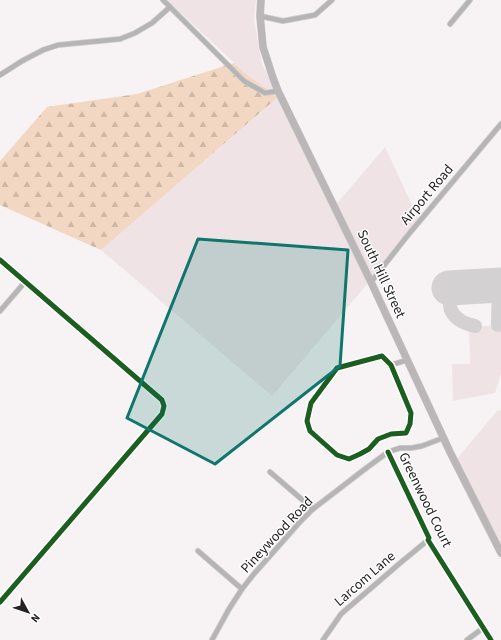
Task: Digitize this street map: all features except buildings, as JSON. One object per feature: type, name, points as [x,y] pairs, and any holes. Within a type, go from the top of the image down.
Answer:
[{"type":"main road","name":"South Hill Street","points":[[261,0],[260,16],[263,47],[278,92],[371,282],[443,438],[501,552]]},
{"type":"street","points":[[163,0],[244,81],[265,93],[278,92]]},
{"type":"street","points":[[260,16],[283,21],[315,15],[332,0]]},
{"type":"street","points":[[450,24],[470,0]]},
{"type":"street","points":[[0,76],[22,61],[43,50],[58,45],[120,39],[135,33],[152,23],[170,7]]},
{"type":"street","name":"Airport Road","points":[[371,282],[408,235],[501,124]]},
{"type":"street","points":[[0,260],[162,400],[164,406],[162,414],[0,602]]},
{"type":"street","points":[[0,311],[25,282]]},
{"type":"street","points":[[382,356],[391,365],[411,413],[410,424],[406,433],[392,434],[378,440],[369,449],[349,459],[337,455],[310,431],[307,421],[311,402],[337,368],[382,356]]},
{"type":"street","points":[[391,365],[407,360]]},
{"type":"street","name":"Pineywood Road","points":[[212,640],[242,589],[313,509],[388,452],[400,448],[422,446],[443,438]]},
{"type":"street","name":"Greenwood Court","points":[[388,452],[429,538],[428,540],[491,640]]},
{"type":"street","points":[[270,472],[313,509]]},
{"type":"street","name":"Larcom Lane","points":[[323,640],[341,614],[428,540]]},
{"type":"street","points":[[198,551],[242,589]]},
{"type":"street","points":[[467,640],[483,628]]},
{"type":"highlighted area","points":[[198,239],[348,250],[340,366],[215,464],[127,418]]},
{"type":"shaded area","points":[[167,0],[256,0],[254,20],[262,64],[334,207],[385,147],[420,222],[272,396],[101,250],[278,97],[246,74]]},
{"type":"shaded area","points":[[501,325],[501,373],[495,393],[453,401],[452,364],[470,364],[469,327]]},
{"type":"shaded area","points":[[501,410],[501,548],[456,460],[497,411]]},
{"type":"green space","points":[[234,63],[246,74],[278,97],[101,250],[0,205],[0,161],[47,107],[137,94]]},
{"type":"taxiway","points":[[498,325],[499,285]]},
{"type":"taxiway","points":[[449,288],[450,306],[455,316],[461,321],[475,326]]},
{"type":"runway","points":[[449,288],[501,285]]},
{"type":"cycle path","points":[[0,260],[162,400],[164,406],[162,414],[0,602]]},
{"type":"cycle path","points":[[382,356],[391,365],[411,413],[410,424],[406,433],[391,434],[378,439],[369,449],[349,459],[337,455],[310,431],[307,421],[311,403],[337,368],[382,356]]},
{"type":"cycle path","points":[[388,452],[429,538],[428,540],[491,640]]}]
